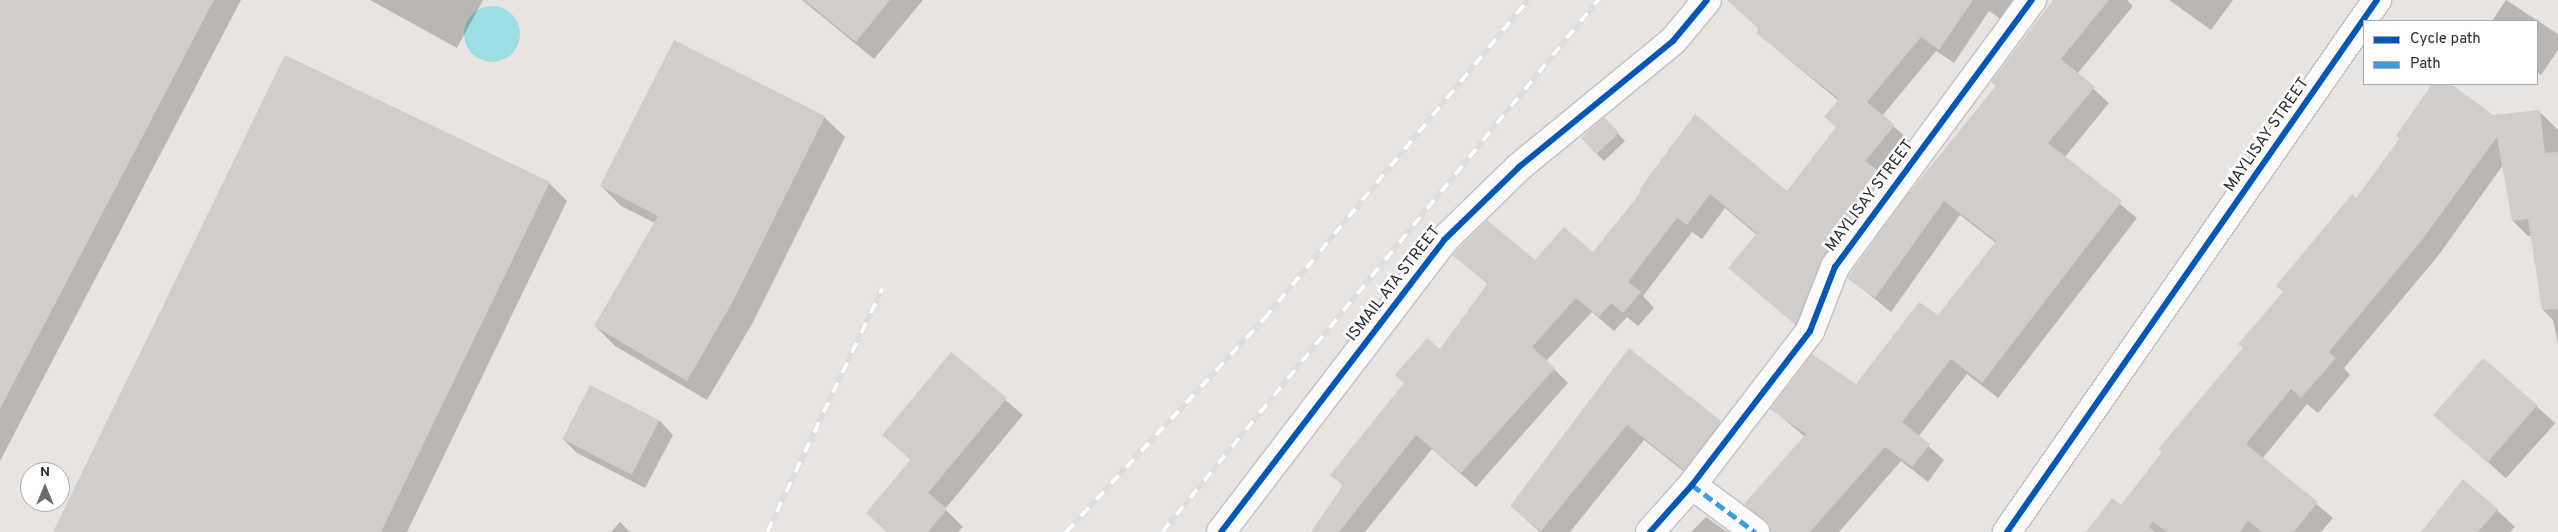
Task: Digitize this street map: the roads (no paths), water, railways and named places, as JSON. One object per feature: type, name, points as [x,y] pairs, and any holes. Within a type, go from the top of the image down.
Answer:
[{"type":"street","name":"ISMAIL ATA STREET","points":[[1221,532],[1444,240],[1519,167],[1672,41],[1707,0]]},
{"type":"street","name":"MAYLISAY STREET","points":[[1650,532],[1692,485],[1810,331],[1835,267],[2032,0]]},
{"type":"street","name":"MAYLISAY STREET","points":[[2363,20],[2377,0]]},
{"type":"street","name":"MAYLISAY STREET","points":[[2007,532],[2363,20]]},
{"type":"street","points":[[1692,485],[1755,532]]},
{"type":"water","points":[[492,6],[503,8],[512,14],[518,23],[520,34],[518,45],[512,54],[503,60],[492,62],[481,60],[472,54],[466,45],[464,34],[466,23],[472,14],[481,8]]},
{"type":"railway","points":[[1066,532],[1264,319],[1528,0]]},
{"type":"railway","points":[[1162,532],[1598,0]]},
{"type":"railway","points":[[767,532],[882,289]]}]
